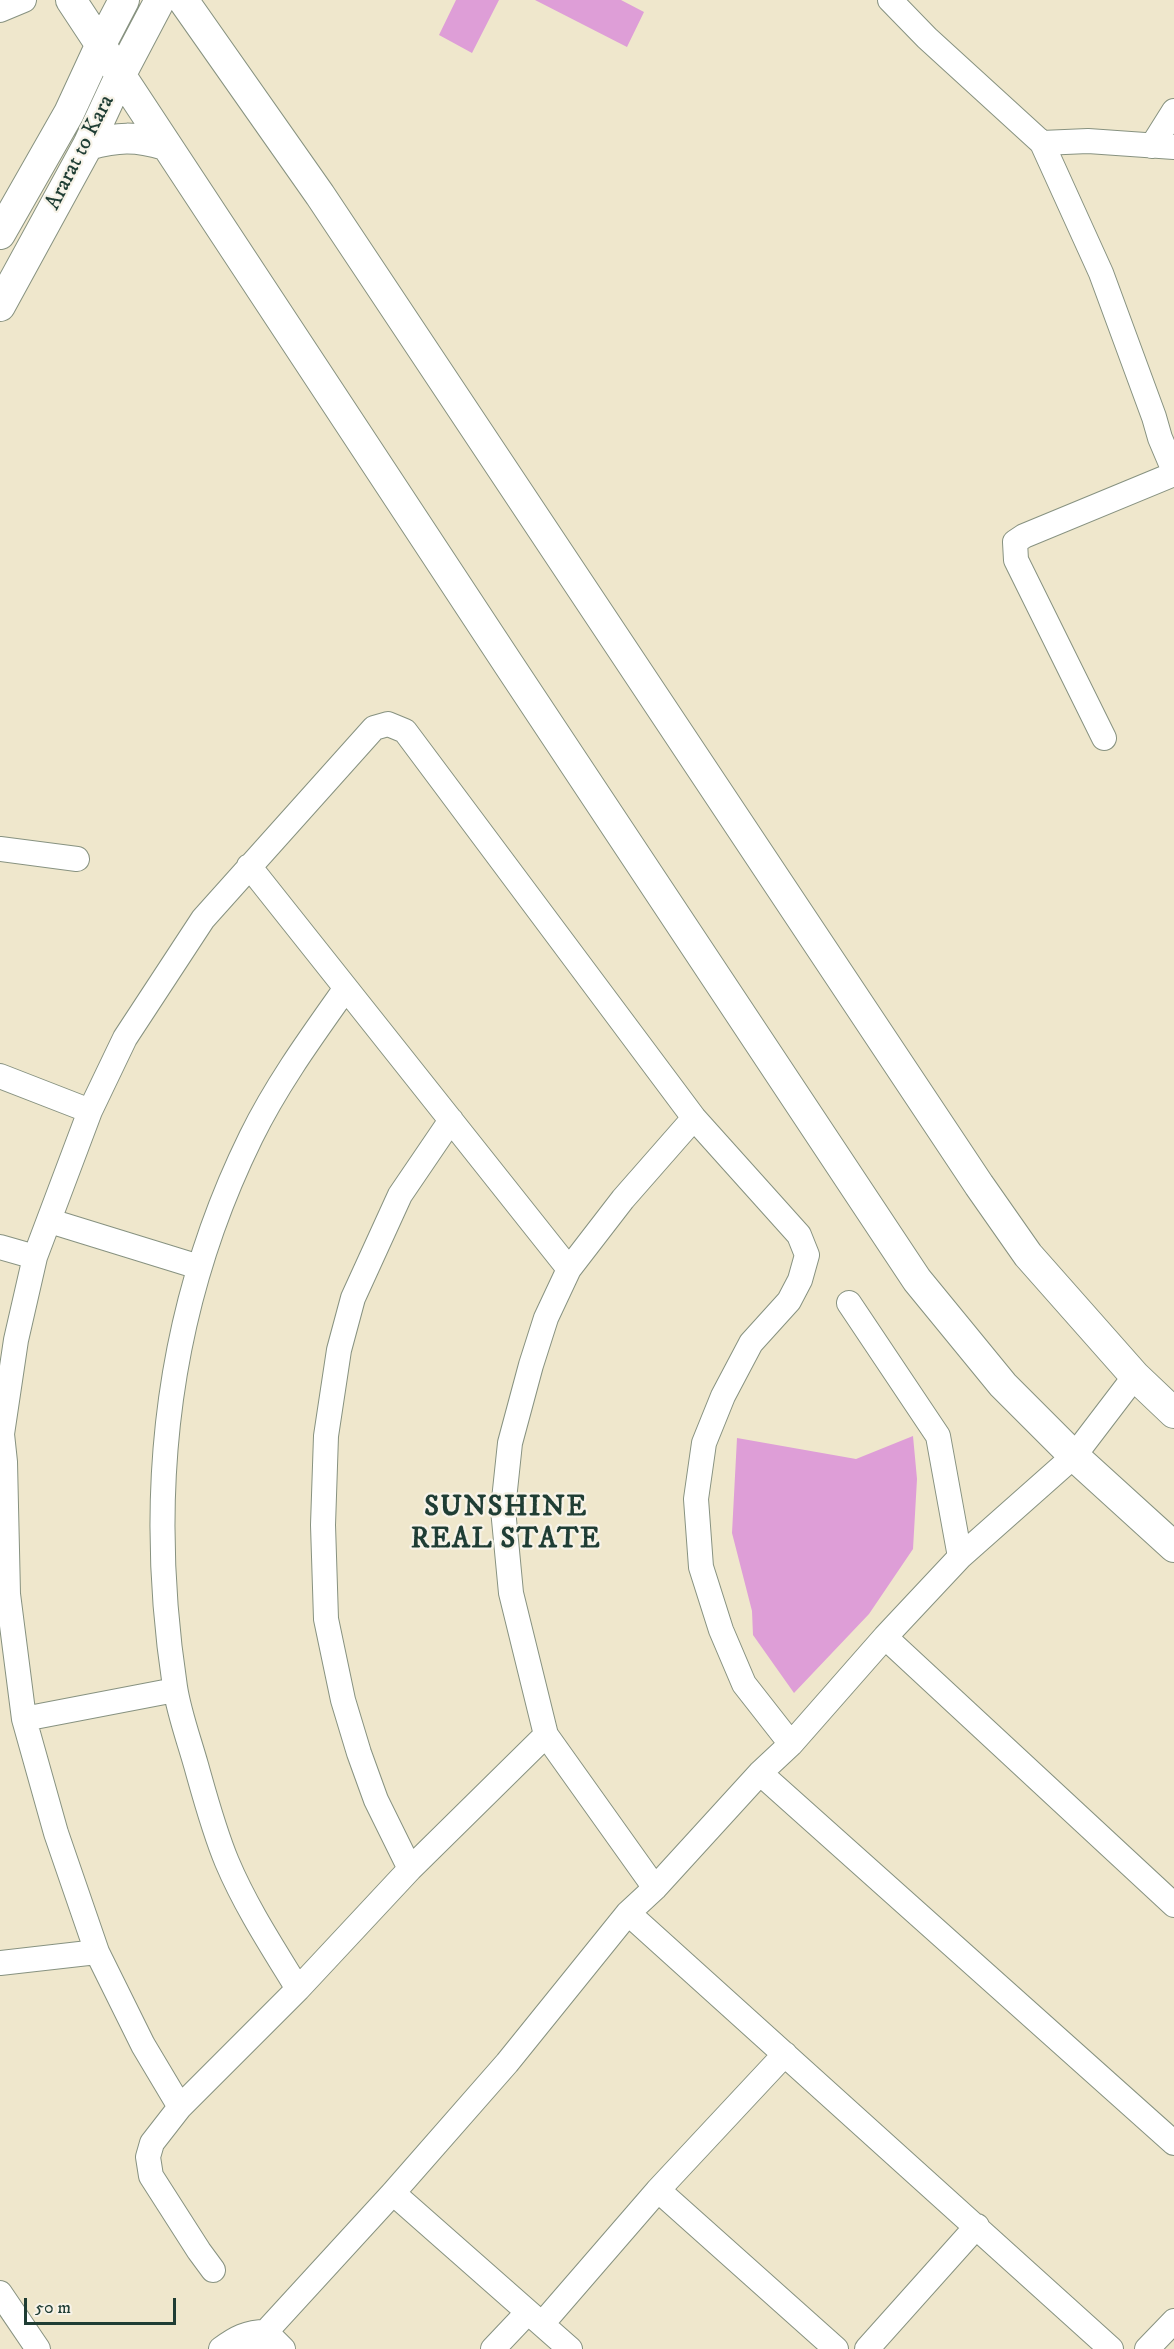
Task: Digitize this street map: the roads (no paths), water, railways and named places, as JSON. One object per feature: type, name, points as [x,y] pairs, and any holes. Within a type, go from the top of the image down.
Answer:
[{"type":"main road","points":[[71,0],[917,1280],[1003,1385],[1074,1456],[1157,1534],[1174,1547]]},
{"type":"main road","name":"Ararat to Kara","points":[[0,234],[69,113],[124,0]]},
{"type":"main road","name":"Ararat to Kara","points":[[0,306],[88,145],[120,76],[160,0]]},
{"type":"main road","points":[[183,0],[321,195],[979,1185],[1028,1255],[1135,1376],[1174,1413]]},
{"type":"main road","points":[[88,145],[114,138],[136,138],[165,145]]},
{"type":"street","points":[[0,10],[24,0]]},
{"type":"street","points":[[890,0],[927,38],[1042,143],[1101,273],[1154,417],[1167,431],[1174,473],[1024,536],[1015,542],[1016,560],[1104,738]]},
{"type":"street","points":[[1042,143],[1088,141],[1163,146],[1174,111]]},
{"type":"street","points":[[180,2107],[143,2045],[97,1952],[56,1833],[24,1719],[8,1594],[5,1462],[1,1434],[16,1340],[35,1257],[90,1111],[125,1038],[202,919],[374,728],[388,724],[405,731],[694,1118],[799,1234],[807,1255],[800,1280],[789,1301],[751,1343],[723,1396],[704,1443],[696,1499],[702,1567],[721,1630],[744,1684],[791,1744]]},
{"type":"street","points":[[0,849],[77,859]]},
{"type":"street","points":[[249,866],[569,1269]]},
{"type":"street","points":[[298,1989],[253,1916],[227,1862],[202,1787],[175,1690],[162,1558],[163,1466],[168,1410],[177,1356],[199,1267],[224,1195],[251,1135],[295,1059],[346,988]]},
{"type":"street","points":[[0,1076],[90,1111]]},
{"type":"street","points":[[655,1888],[546,1735],[511,1593],[503,1509],[510,1443],[531,1365],[546,1318],[569,1269],[623,1199],[694,1118]]},
{"type":"street","points":[[410,1869],[376,1800],[359,1753],[343,1700],[326,1619],[323,1526],[326,1436],[339,1350],[354,1298],[400,1195],[430,1147],[451,1120]]},
{"type":"street","points":[[50,1221],[199,1267]]},
{"type":"street","points":[[0,1247],[35,1257]]},
{"type":"street","points":[[849,1303],[938,1436],[960,1557]]},
{"type":"street","points":[[221,2349],[234,2339],[251,2332],[266,2344],[393,2193],[507,2063],[628,1913],[655,1888],[760,1773],[791,1744],[885,1637],[960,1557],[1074,1456],[1135,1376]]},
{"type":"street","points":[[885,1637],[1174,1905]]},
{"type":"street","points":[[24,1719],[175,1690]]},
{"type":"street","points":[[213,2270],[151,2176],[148,2157],[152,2143],[180,2107],[298,1989],[410,1869],[546,1735]]},
{"type":"street","points":[[760,1773],[1174,2143]]},
{"type":"street","points":[[628,1913],[1111,2349]]},
{"type":"street","points":[[0,1964],[97,1952]]},
{"type":"street","points":[[494,2349],[535,2318],[784,2054]]},
{"type":"street","points":[[658,2190],[836,2349]]},
{"type":"street","points":[[393,2193],[570,2349]]},
{"type":"street","points":[[867,2349],[977,2226]]},
{"type":"street","points":[[0,2293],[30,2346]]},
{"type":"street","points":[[1147,2349],[1174,2321]]},
{"type":"district","name":"SUNSHINE REAL STATE","points":[[506,1525]]}]
